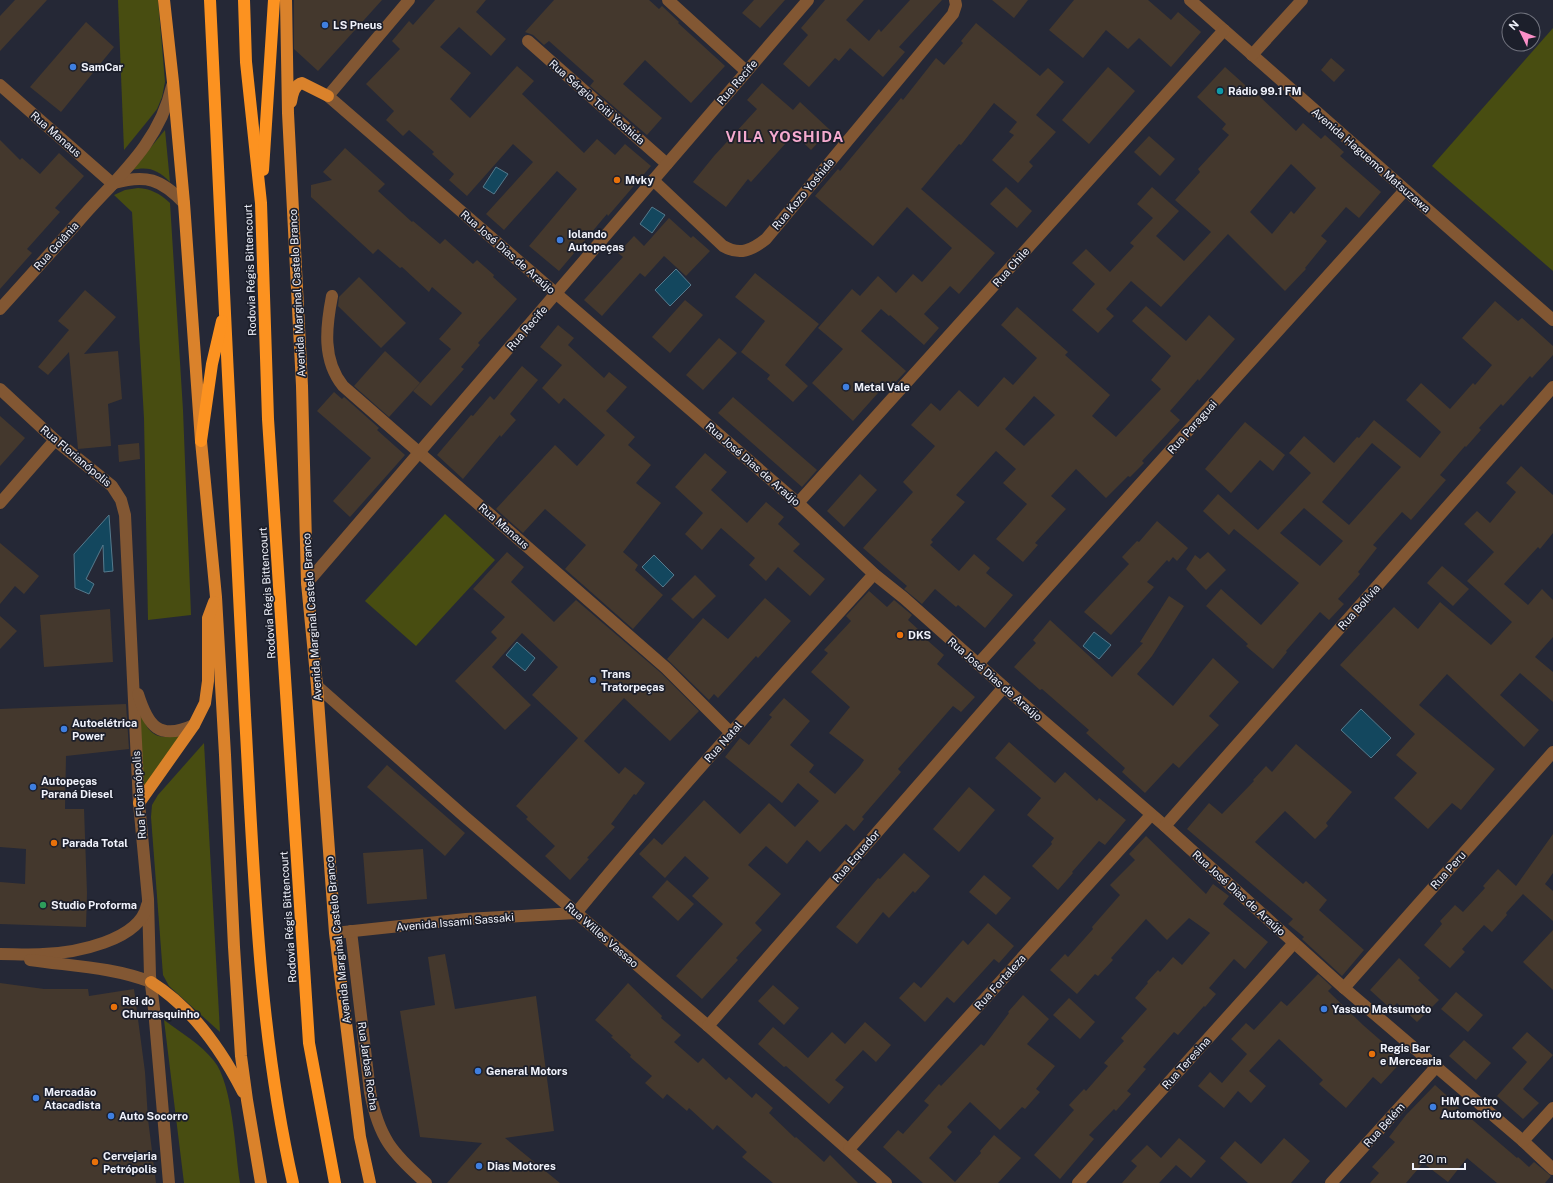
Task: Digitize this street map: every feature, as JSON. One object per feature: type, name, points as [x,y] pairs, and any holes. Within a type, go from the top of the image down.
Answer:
[{"type":"highway","points":[[210,0],[233,485],[260,967],[278,1111],[292,1183]]},
{"type":"highway","name":"Rodovia Régis Bittencourt","points":[[244,0],[246,62],[260,203],[268,419],[309,1043],[335,1183]]},
{"type":"highway","points":[[260,203],[274,0]]},
{"type":"highway","points":[[201,441],[212,364],[225,310]]},
{"type":"main road","points":[[164,0],[184,204],[201,441],[216,597],[226,755],[234,947],[241,1056],[261,1183]]},
{"type":"main road","name":"Avenida Marginal Castelo Branco","points":[[286,0],[288,113],[302,386],[307,583],[317,686],[335,933],[354,1095],[360,1137],[370,1183]]},
{"type":"main road","points":[[288,113],[292,94],[299,84],[302,83],[328,96]]},
{"type":"main road","points":[[139,803],[194,725],[206,703],[208,681],[208,618],[216,597]]},
{"type":"main road","points":[[151,982],[169,994],[207,1036],[227,1063],[247,1100]]},
{"type":"street","points":[[328,96],[409,0]]},
{"type":"street","points":[[668,0],[746,71]]},
{"type":"street","name":"Rua Recife","points":[[307,583],[808,0]]},
{"type":"street","name":"Rua Kozo Yoshida","points":[[653,180],[723,246],[728,249],[738,251],[749,250],[756,247],[766,239],[953,14],[956,5],[955,0]]},
{"type":"street","name":"Avenida Haguemo Matsuzawa","points":[[1190,0],[1553,320]]},
{"type":"street","points":[[1252,55],[1302,0]]},
{"type":"street","name":"Rua Chile","points":[[798,503],[1224,30]]},
{"type":"street","name":"Rua Sérgio Toiti Yoshida","points":[[528,41],[667,164]]},
{"type":"street","name":"Rua Goiânia","points":[[0,309],[142,151],[162,118],[169,102],[173,82]]},
{"type":"street","name":"Rua Manaus","points":[[0,85],[113,184]]},
{"type":"street","name":"Rua José Dias de Araújo","points":[[328,96],[798,503],[874,574],[904,598],[1004,687],[1165,826],[1344,988],[1437,1066],[1553,1169]]},
{"type":"street","points":[[113,184],[130,178],[150,180],[171,191],[184,204]]},
{"type":"street","name":"Rua Paraguai","points":[[978,664],[1405,190]]},
{"type":"street","name":"Rua Manaus","points":[[332,296],[327,321],[327,342],[332,368],[343,386],[666,668],[730,733]]},
{"type":"street","name":"Rua Bolívia","points":[[1165,826],[1553,388]]},
{"type":"street","name":"Rua Florianópolis","points":[[0,389],[55,440],[107,481],[117,492],[125,514],[139,803],[148,899],[151,982],[169,1183]]},
{"type":"street","points":[[0,503],[55,440]]},
{"type":"street","name":"Rua Natal","points":[[576,912],[730,733],[874,574]]},
{"type":"street","points":[[133,679],[146,716],[157,728],[176,732],[194,725]]},
{"type":"street","name":"Rua Willes Vassao","points":[[317,686],[886,1183]]},
{"type":"street","name":"Rua Equador","points":[[708,1026],[1004,687]]},
{"type":"street","name":"Rua Peru","points":[[1344,988],[1553,752]]},
{"type":"street","name":"Rua Fortaleza","points":[[849,1150],[1151,814]]},
{"type":"street","points":[[0,955],[56,953],[96,945],[125,933],[134,926],[144,914],[148,899]]},
{"type":"street","name":"Avenida Issami Sassaki","points":[[335,933],[466,919],[576,912]]},
{"type":"street","name":"Rua Jarbas Rocha","points":[[351,931],[373,1110],[387,1143],[395,1154],[426,1183]]},
{"type":"street","name":"Rua Teresina","points":[[1078,1183],[1294,943]]},
{"type":"street","points":[[0,955],[118,972],[139,977],[151,982]]},
{"type":"street","name":"Rua Belém","points":[[1331,1183],[1437,1066]]},
{"type":"street","points":[[354,1095],[370,1092]]},
{"type":"street","points":[[1523,1141],[1553,1108]]},
{"type":"green space","points":[[118,0],[158,0],[165,82],[162,97],[157,109],[124,150]]},
{"type":"green space","points":[[1553,28],[1553,271],[1432,166],[1532,52],[1541,52],[1541,42]]},
{"type":"green space","points":[[165,130],[170,182],[161,174],[153,170],[143,168],[132,170]]},
{"type":"green space","points":[[138,188],[155,192],[170,203],[183,410],[191,615],[148,620],[144,418],[132,212],[114,195],[125,190]]},
{"type":"green space","points":[[445,514],[495,560],[416,646],[365,601]]},
{"type":"green space","points":[[136,699],[146,725],[156,735],[172,737],[184,734],[142,790]]},
{"type":"green space","points":[[204,743],[220,1032],[169,986],[163,975],[151,817],[152,805],[158,795]]},
{"type":"green space","points":[[164,1020],[203,1049],[214,1061],[220,1072],[229,1102],[240,1183],[184,1183]]},
{"type":"water","points":[[496,167],[508,174],[494,194],[483,187]]},
{"type":"water","points":[[652,207],[665,215],[652,233],[640,224]]},
{"type":"water","points":[[676,269],[691,285],[670,306],[655,290]]},
{"type":"water","points":[[109,515],[113,571],[104,572],[103,545],[86,579],[94,584],[89,594],[75,588],[74,554]]},
{"type":"water","points":[[654,555],[674,575],[663,587],[642,567]]},
{"type":"water","points":[[1094,632],[1111,645],[1099,659],[1083,646]]},
{"type":"water","points":[[517,642],[535,658],[525,671],[506,655]]},
{"type":"water","points":[[1361,709],[1391,738],[1371,758],[1341,730]]},
{"type":"building","points":[[15,0],[47,0],[0,51],[0,16]]},
{"type":"building","name":"LS Pneus","points":[[294,0],[382,0],[318,71],[294,49]]},
{"type":"building","points":[[435,0],[486,0],[476,12],[506,39],[491,56],[459,27],[440,47],[471,73],[450,99],[470,118],[517,66],[534,81],[522,94],[584,153],[597,139],[615,155],[625,144],[651,166],[608,216],[607,214],[559,271],[529,246],[577,189],[557,171],[504,230],[486,214],[533,162],[513,144],[467,196],[449,180],[454,174],[432,154],[434,152],[409,130],[403,136],[386,120],[394,111],[366,84],[400,49],[392,41],[409,21],[413,25]]},
{"type":"building","points":[[554,0],[649,0],[659,9],[662,6],[679,22],[678,23],[725,66],[691,103],[645,60],[623,84],[662,118],[647,135],[590,86],[594,81],[549,41],[544,45],[533,35],[525,32]]},
{"type":"building","points":[[754,0],[785,0],[760,28],[742,13]]},
{"type":"building","points":[[825,0],[864,0],[846,20],[869,41],[879,29],[881,32],[910,0],[942,0],[899,47],[905,52],[883,77],[850,48],[839,61],[835,58],[809,87],[783,64],[808,35],[801,28]]},
{"type":"building","points":[[992,0],[1028,0],[1014,18]]},
{"type":"building","points":[[1074,0],[1148,0],[1171,20],[1178,12],[1201,32],[1171,67],[1139,38],[1128,49],[1106,30],[1083,58],[1049,30]]},
{"type":"building","name":"SamCar","points":[[86,22],[114,47],[61,112],[30,87]]},
{"type":"building","points":[[976,23],[1040,76],[1048,68],[1064,82],[1036,115],[1056,132],[1029,162],[1033,166],[1018,183],[992,160],[1014,135],[1009,132],[1017,122],[994,103],[961,145],[959,144],[921,189],[995,253],[959,294],[950,286],[924,314],[939,328],[924,345],[881,309],[861,331],[906,371],[890,388],[886,384],[853,421],[812,383],[843,349],[818,328],[852,289],[860,296],[878,276],[896,293],[913,274],[922,282],[952,248],[907,207],[873,246],[815,196],[838,169],[840,171],[901,98],[903,100],[936,58],[944,65],[963,43],[961,41]]},
{"type":"building","points":[[1331,58],[1345,70],[1334,82],[1321,70]]},
{"type":"building","points":[[1108,67],[1135,91],[1089,144],[1062,120]]},
{"type":"building","points":[[1225,67],[1254,93],[1255,92],[1296,131],[1303,123],[1321,139],[1325,135],[1344,152],[1340,156],[1381,192],[1359,218],[1346,207],[1321,236],[1327,241],[1305,268],[1306,269],[1285,291],[1228,234],[1161,307],[1131,281],[1106,309],[1114,316],[1098,333],[1072,310],[1095,284],[1072,263],[1086,249],[1110,272],[1134,246],[1130,243],[1153,218],[1137,204],[1152,187],[1179,211],[1156,236],[1184,261],[1211,232],[1175,200],[1200,172],[1198,169],[1229,135],[1222,129],[1226,124],[1197,97]],"holes":[[[1291,164],[1316,188],[1294,214],[1291,211],[1272,234],[1250,212]]]},
{"type":"building","points":[[762,83],[793,110],[800,102],[830,130],[811,150],[794,134],[751,182],[748,179],[726,207],[693,182],[714,156],[757,109],[747,100]]},
{"type":"building","points":[[1149,136],[1175,159],[1160,176],[1134,152]]},
{"type":"building","points":[[0,140],[20,160],[22,158],[40,174],[59,153],[84,176],[55,208],[60,212],[27,249],[32,253],[0,289]]},
{"type":"building","points":[[345,148],[385,184],[378,191],[412,222],[413,221],[440,244],[445,239],[473,264],[477,260],[517,299],[478,343],[480,345],[461,367],[464,369],[431,406],[413,391],[451,349],[439,339],[462,313],[432,287],[429,292],[402,267],[400,268],[378,249],[373,254],[311,197],[311,185],[332,180],[323,172]]},
{"type":"building","points":[[1006,187],[1032,211],[1017,228],[990,204]]},
{"type":"building","points":[[669,218],[691,238],[693,236],[710,251],[686,276],[664,256],[645,277],[640,273],[602,316],[584,300],[623,257],[618,253],[634,236],[644,246]]},
{"type":"building","points":[[755,273],[819,324],[785,365],[808,386],[793,402],[767,379],[770,375],[741,352],[765,321],[735,297]]},
{"type":"building","points":[[359,277],[406,323],[381,348],[338,306],[339,297]]},
{"type":"building","points":[[85,290],[116,317],[84,354],[118,351],[122,399],[108,404],[111,446],[78,449],[69,352],[48,375],[38,367],[69,330],[58,321]]},
{"type":"building","points":[[685,300],[703,315],[670,353],[652,337]]},
{"type":"building","points":[[1495,301],[1518,321],[1522,318],[1553,346],[1553,355],[1532,378],[1530,376],[1503,406],[1501,404],[1479,428],[1481,430],[1440,475],[1446,480],[1411,520],[1402,512],[1373,545],[1377,548],[1358,572],[1360,574],[1338,599],[1344,604],[1329,620],[1320,612],[1286,651],[1287,652],[1273,669],[1246,646],[1248,644],[1206,606],[1221,589],[1261,625],[1299,583],[1234,529],[1229,535],[1203,511],[1218,494],[1258,530],[1311,473],[1289,453],[1304,436],[1334,463],[1357,437],[1359,438],[1374,420],[1420,458],[1441,432],[1406,400],[1421,383],[1450,409],[1473,383],[1475,385],[1492,365],[1462,338]],"holes":[[[1372,443],[1401,467],[1349,525],[1322,502]],[[1304,508],[1343,541],[1320,566],[1280,533]]]},
{"type":"building","points":[[1146,306],[1186,341],[1209,315],[1235,339],[1199,381],[1198,379],[1170,411],[1180,420],[1142,461],[1144,463],[1130,477],[1128,476],[1106,498],[1076,469],[1051,496],[1066,509],[1035,543],[1038,545],[1023,562],[996,539],[1027,504],[1003,483],[1016,469],[996,451],[956,495],[965,502],[931,540],[933,542],[930,545],[959,571],[974,554],[990,568],[986,573],[1013,595],[985,628],[958,605],[956,607],[935,589],[922,604],[904,589],[907,586],[863,548],[913,492],[903,482],[935,446],[911,425],[931,403],[940,411],[959,390],[978,407],[1004,377],[1013,385],[1037,358],[1001,325],[1017,307],[1068,352],[1065,355],[1110,395],[1092,416],[1116,437],[1161,389],[1151,380],[1171,356],[1132,321]],"holes":[[[1034,396],[1055,415],[1024,446],[1005,429]]]},
{"type":"building","points":[[558,325],[574,338],[568,345],[604,378],[609,372],[627,387],[606,411],[635,437],[628,445],[651,465],[636,483],[661,503],[623,552],[638,565],[635,570],[663,595],[633,629],[565,569],[586,545],[545,509],[523,533],[496,509],[555,445],[577,466],[605,435],[564,398],[559,404],[542,388],[562,365],[540,347]]},
{"type":"building","points":[[719,338],[737,353],[703,390],[686,375]]},
{"type":"building","points":[[385,351],[420,383],[389,417],[354,386]]},
{"type":"building","points":[[522,366],[538,380],[510,414],[516,420],[501,437],[500,435],[463,479],[437,455],[471,415],[473,416],[490,396],[494,400]]},
{"type":"building","points":[[334,392],[342,399],[344,397],[379,428],[377,430],[405,455],[350,517],[333,501],[371,458],[317,411]]},
{"type":"building","points":[[733,397],[817,470],[802,487],[718,413]]},
{"type":"building","points":[[0,416],[25,438],[0,466]]},
{"type":"building","points":[[1245,422],[1285,455],[1273,471],[1260,460],[1231,493],[1205,469]]},
{"type":"building","points":[[139,443],[140,459],[119,462],[118,445]]},
{"type":"building","points":[[705,453],[727,472],[711,490],[747,523],[766,502],[784,517],[778,524],[800,544],[793,551],[825,579],[810,596],[778,567],[766,581],[749,565],[755,558],[721,528],[702,550],[685,534],[703,513],[675,487]]},
{"type":"building","points":[[1521,466],[1553,495],[1553,533],[1540,549],[1538,547],[1504,584],[1528,605],[1542,589],[1553,600],[1553,637],[1535,657],[1553,672],[1553,702],[1520,673],[1500,695],[1539,730],[1524,747],[1447,674],[1419,705],[1495,769],[1461,810],[1452,803],[1428,829],[1394,798],[1417,773],[1396,755],[1415,734],[1340,665],[1394,607],[1418,629],[1440,602],[1491,645],[1512,622],[1467,581],[1494,552],[1464,524],[1477,511],[1490,523],[1516,492],[1506,483]]},
{"type":"building","points":[[860,474],[877,490],[844,527],[827,511]]},
{"type":"building","points":[[1157,521],[1188,548],[1177,561],[1173,557],[1169,562],[1167,560],[1147,582],[1154,587],[1111,635],[1084,612],[1129,564],[1122,557],[1137,541],[1139,542]]},
{"type":"building","points":[[0,543],[39,576],[24,594],[15,586],[0,604]]},
{"type":"building","points":[[507,552],[524,567],[511,582],[554,622],[576,600],[661,673],[699,711],[670,741],[624,698],[584,741],[619,774],[625,767],[645,783],[636,795],[634,794],[611,824],[615,827],[587,858],[589,859],[570,880],[545,856],[555,846],[526,819],[528,817],[516,806],[578,738],[532,695],[558,667],[522,633],[492,667],[531,705],[505,730],[455,681],[497,638],[491,632],[505,617],[473,589]]},
{"type":"building","points":[[1208,552],[1226,570],[1206,590],[1186,569],[1195,555],[1200,559]]},
{"type":"building","points":[[1442,566],[1469,589],[1453,606],[1427,583]]},
{"type":"building","points":[[695,575],[716,596],[693,619],[671,599]]},
{"type":"building","points":[[869,591],[887,607],[894,600],[912,615],[908,620],[920,631],[919,633],[944,655],[937,664],[975,697],[961,712],[953,706],[898,769],[901,772],[862,817],[864,819],[854,831],[846,824],[820,852],[807,840],[787,864],[766,846],[748,865],[781,894],[755,923],[762,930],[736,958],[738,960],[702,999],[676,976],[723,924],[692,896],[709,878],[685,856],[665,878],[639,854],[654,838],[662,845],[704,800],[740,834],[769,803],[795,827],[819,801],[798,783],[782,803],[725,757],[740,738],[749,745],[772,717],[769,715],[784,698],[810,721],[790,745],[814,765],[809,772],[835,794],[860,766],[864,760],[829,733],[850,707],[811,672],[828,653],[824,650],[851,621],[846,616]]},
{"type":"building","points":[[1169,596],[1184,606],[1152,656],[1137,674],[1173,706],[1213,658],[1239,682],[1209,716],[1219,725],[1179,768],[1173,763],[1145,793],[1122,772],[1125,768],[1086,733],[1089,730],[1014,667],[1036,643],[1033,640],[1050,620],[1112,677],[1143,643],[1140,642]]},
{"type":"building","points":[[765,598],[791,621],[758,658],[756,656],[718,698],[714,694],[709,700],[667,659],[703,618],[728,639]]},
{"type":"building","points":[[110,609],[113,662],[44,667],[40,615]]},
{"type":"building","points":[[0,616],[17,631],[0,649]]},
{"type":"building","points":[[126,704],[129,749],[66,756],[65,809],[84,809],[87,893],[86,927],[0,924],[0,882],[25,884],[26,849],[0,847],[0,709]]},
{"type":"building","points":[[1009,742],[1055,783],[1065,772],[1097,801],[1099,798],[1126,820],[1105,845],[1099,841],[1058,890],[1032,866],[1052,844],[1051,842],[1054,838],[1027,815],[1041,798],[995,758]]},
{"type":"building","points":[[1296,744],[1352,792],[1326,823],[1328,826],[1315,839],[1285,811],[1255,842],[1303,884],[1306,881],[1327,900],[1319,910],[1364,950],[1342,976],[1302,939],[1304,937],[1288,924],[1293,919],[1187,829],[1209,803],[1222,814],[1254,781],[1253,780],[1266,766],[1272,772]]},
{"type":"building","points":[[387,765],[465,833],[445,856],[367,787]]},
{"type":"building","points":[[969,787],[995,810],[959,852],[933,829]]},
{"type":"building","points":[[1553,834],[1553,873],[1545,884],[1553,891],[1553,921],[1523,894],[1492,932],[1484,925],[1462,949],[1465,952],[1450,968],[1424,945],[1442,924],[1440,921],[1455,905],[1463,912],[1485,888],[1483,886],[1498,869],[1516,886]]},
{"type":"building","points":[[1146,836],[1206,894],[1213,884],[1229,896],[1223,904],[1268,942],[1245,969],[1234,959],[1209,988],[1216,994],[1178,1035],[1174,1032],[1143,1067],[1146,1069],[1127,1091],[1131,1094],[1116,1111],[1114,1109],[1089,1135],[1094,1139],[1060,1179],[1034,1155],[1074,1110],[1069,1105],[1084,1089],[1086,1091],[1108,1066],[1104,1063],[1124,1041],[1121,1038],[1147,1009],[1135,998],[1148,983],[1147,982],[1158,970],[1160,972],[1173,957],[1182,965],[1210,933],[1189,918],[1167,940],[1146,919],[1111,958],[1113,960],[1098,976],[1095,974],[1077,994],[1050,970],[1065,954],[1068,957],[1120,895],[1110,885],[1135,860],[1129,854]]},
{"type":"building","points":[[423,849],[427,899],[367,904],[363,853]]},
{"type":"building","points":[[904,853],[930,876],[915,893],[913,891],[889,918],[883,912],[857,944],[836,927],[878,878],[880,879]]},
{"type":"building","points":[[984,875],[1011,898],[996,915],[969,892]]},
{"type":"building","points":[[667,880],[694,904],[678,921],[652,897]]},
{"type":"building","points":[[988,923],[1014,946],[999,963],[994,959],[954,1003],[947,997],[925,1022],[899,998],[914,982],[921,988],[963,940],[968,945]]},
{"type":"building","points":[[1553,930],[1553,990],[1523,962]]},
{"type":"building","name":"General Motors","points":[[445,954],[455,1009],[536,996],[554,1131],[505,1138],[560,1183],[447,1183],[482,1143],[420,1137],[400,1011],[435,1005],[428,957]]},
{"type":"building","points":[[1399,958],[1420,978],[1418,980],[1439,1000],[1417,1022],[1397,1003],[1391,1009],[1370,990]]},
{"type":"building","points":[[1318,974],[1332,987],[1328,991],[1363,1025],[1403,1060],[1381,1084],[1373,1077],[1346,1108],[1319,1084],[1323,1080],[1279,1039],[1249,1071],[1266,1086],[1251,1103],[1238,1091],[1224,1108],[1198,1086],[1210,1072],[1222,1083],[1247,1054],[1231,1039],[1246,1023],[1254,1030],[1281,1001],[1287,1006]]},
{"type":"building","points":[[0,983],[44,989],[88,989],[89,996],[134,989],[145,1072],[148,1119],[156,1183],[0,1183]]},
{"type":"building","points":[[628,983],[662,1016],[661,1018],[681,1035],[674,1042],[698,1063],[703,1058],[726,1080],[729,1077],[752,1098],[756,1093],[773,1108],[769,1113],[795,1138],[796,1137],[824,1162],[830,1155],[858,1183],[773,1183],[742,1157],[747,1152],[717,1125],[713,1130],[689,1108],[687,1111],[667,1094],[663,1099],[645,1083],[652,1076],[630,1057],[631,1055],[595,1020]]},
{"type":"building","points":[[773,985],[799,1008],[784,1025],[758,1001]]},
{"type":"building","points":[[1456,992],[1483,1015],[1468,1032],[1441,1009]]},
{"type":"building","points":[[1023,995],[1049,1019],[1027,1044],[1055,1066],[1036,1089],[1040,1092],[1025,1109],[1022,1107],[1000,1130],[970,1102],[947,1127],[952,1132],[929,1158],[955,1182],[981,1153],[980,1151],[994,1135],[1021,1158],[998,1183],[923,1183],[883,1147],[898,1130],[903,1134],[929,1105],[924,1101],[939,1084],[941,1086],[981,1044],[984,1046],[1009,1013],[1008,1012]]},
{"type":"building","points":[[1069,998],[1095,1022],[1080,1039],[1053,1015]]},
{"type":"building","points":[[865,1022],[891,1045],[876,1062],[863,1050],[835,1080],[844,1087],[829,1104],[786,1066],[784,1067],[758,1044],[773,1027],[808,1058],[832,1032],[845,1044]]},
{"type":"building","points":[[1527,1032],[1553,1055],[1523,1089],[1539,1103],[1523,1119],[1497,1096],[1527,1062],[1512,1048]]},
{"type":"building","points":[[1464,1040],[1491,1063],[1476,1080],[1449,1056]]},
{"type":"building","points":[[1435,1085],[1455,1103],[1454,1104],[1517,1158],[1518,1157],[1529,1167],[1534,1162],[1551,1176],[1545,1183],[1497,1183],[1467,1158],[1448,1182],[1423,1163],[1406,1183],[1370,1183],[1379,1173],[1372,1167],[1395,1142],[1389,1137],[1406,1115]]},
{"type":"building","points":[[1179,1138],[1206,1161],[1191,1178],[1176,1165],[1159,1183],[1122,1183],[1137,1166],[1131,1161],[1147,1145],[1161,1158]]},
{"type":"building","points":[[1284,1138],[1310,1161],[1291,1183],[1248,1183],[1220,1158],[1235,1141],[1261,1164]]},
{"type":"place","name":"LS Pneus","points":[[325,25]]},
{"type":"place","name":"SamCar","points":[[73,67]]},
{"type":"place","name":"Rádio 99.1 FM","points":[[1220,91]]},
{"type":"place","name":"Mvky","points":[[617,180]]},
{"type":"place","name":"Iolando Autopeças","points":[[560,240]]},
{"type":"place","name":"Metal Vale","points":[[846,387]]},
{"type":"place","name":"DKS","points":[[900,635]]},
{"type":"place","name":"Trans Tratorpeças","points":[[593,680]]},
{"type":"place","name":"Autoelétrica Power","points":[[64,729]]},
{"type":"place","name":"Autopeças Paraná Diesel","points":[[33,787]]},
{"type":"place","name":"Parada Total","points":[[54,843]]},
{"type":"place","name":"Studio Proforma","points":[[43,905]]},
{"type":"place","name":"Rei do Churrasquinho","points":[[114,1007]]},
{"type":"place","name":"Yassuo Matsumoto","points":[[1324,1009]]},
{"type":"place","name":"Regis Bar e Mercearia","points":[[1372,1054]]},
{"type":"place","name":"General Motors","points":[[478,1071]]},
{"type":"place","name":"Mercadão Atacadista","points":[[36,1098]]},
{"type":"place","name":"HM Centro Automotivo","points":[[1433,1107]]},
{"type":"place","name":"Auto Socorro","points":[[111,1116]]},
{"type":"place","name":"Cervejaria Petrópolis","points":[[95,1162]]},
{"type":"place","name":"Dias Motores","points":[[479,1166]]},
{"type":"district","name":"VILA YOSHIDA","points":[[785,136]]}]
